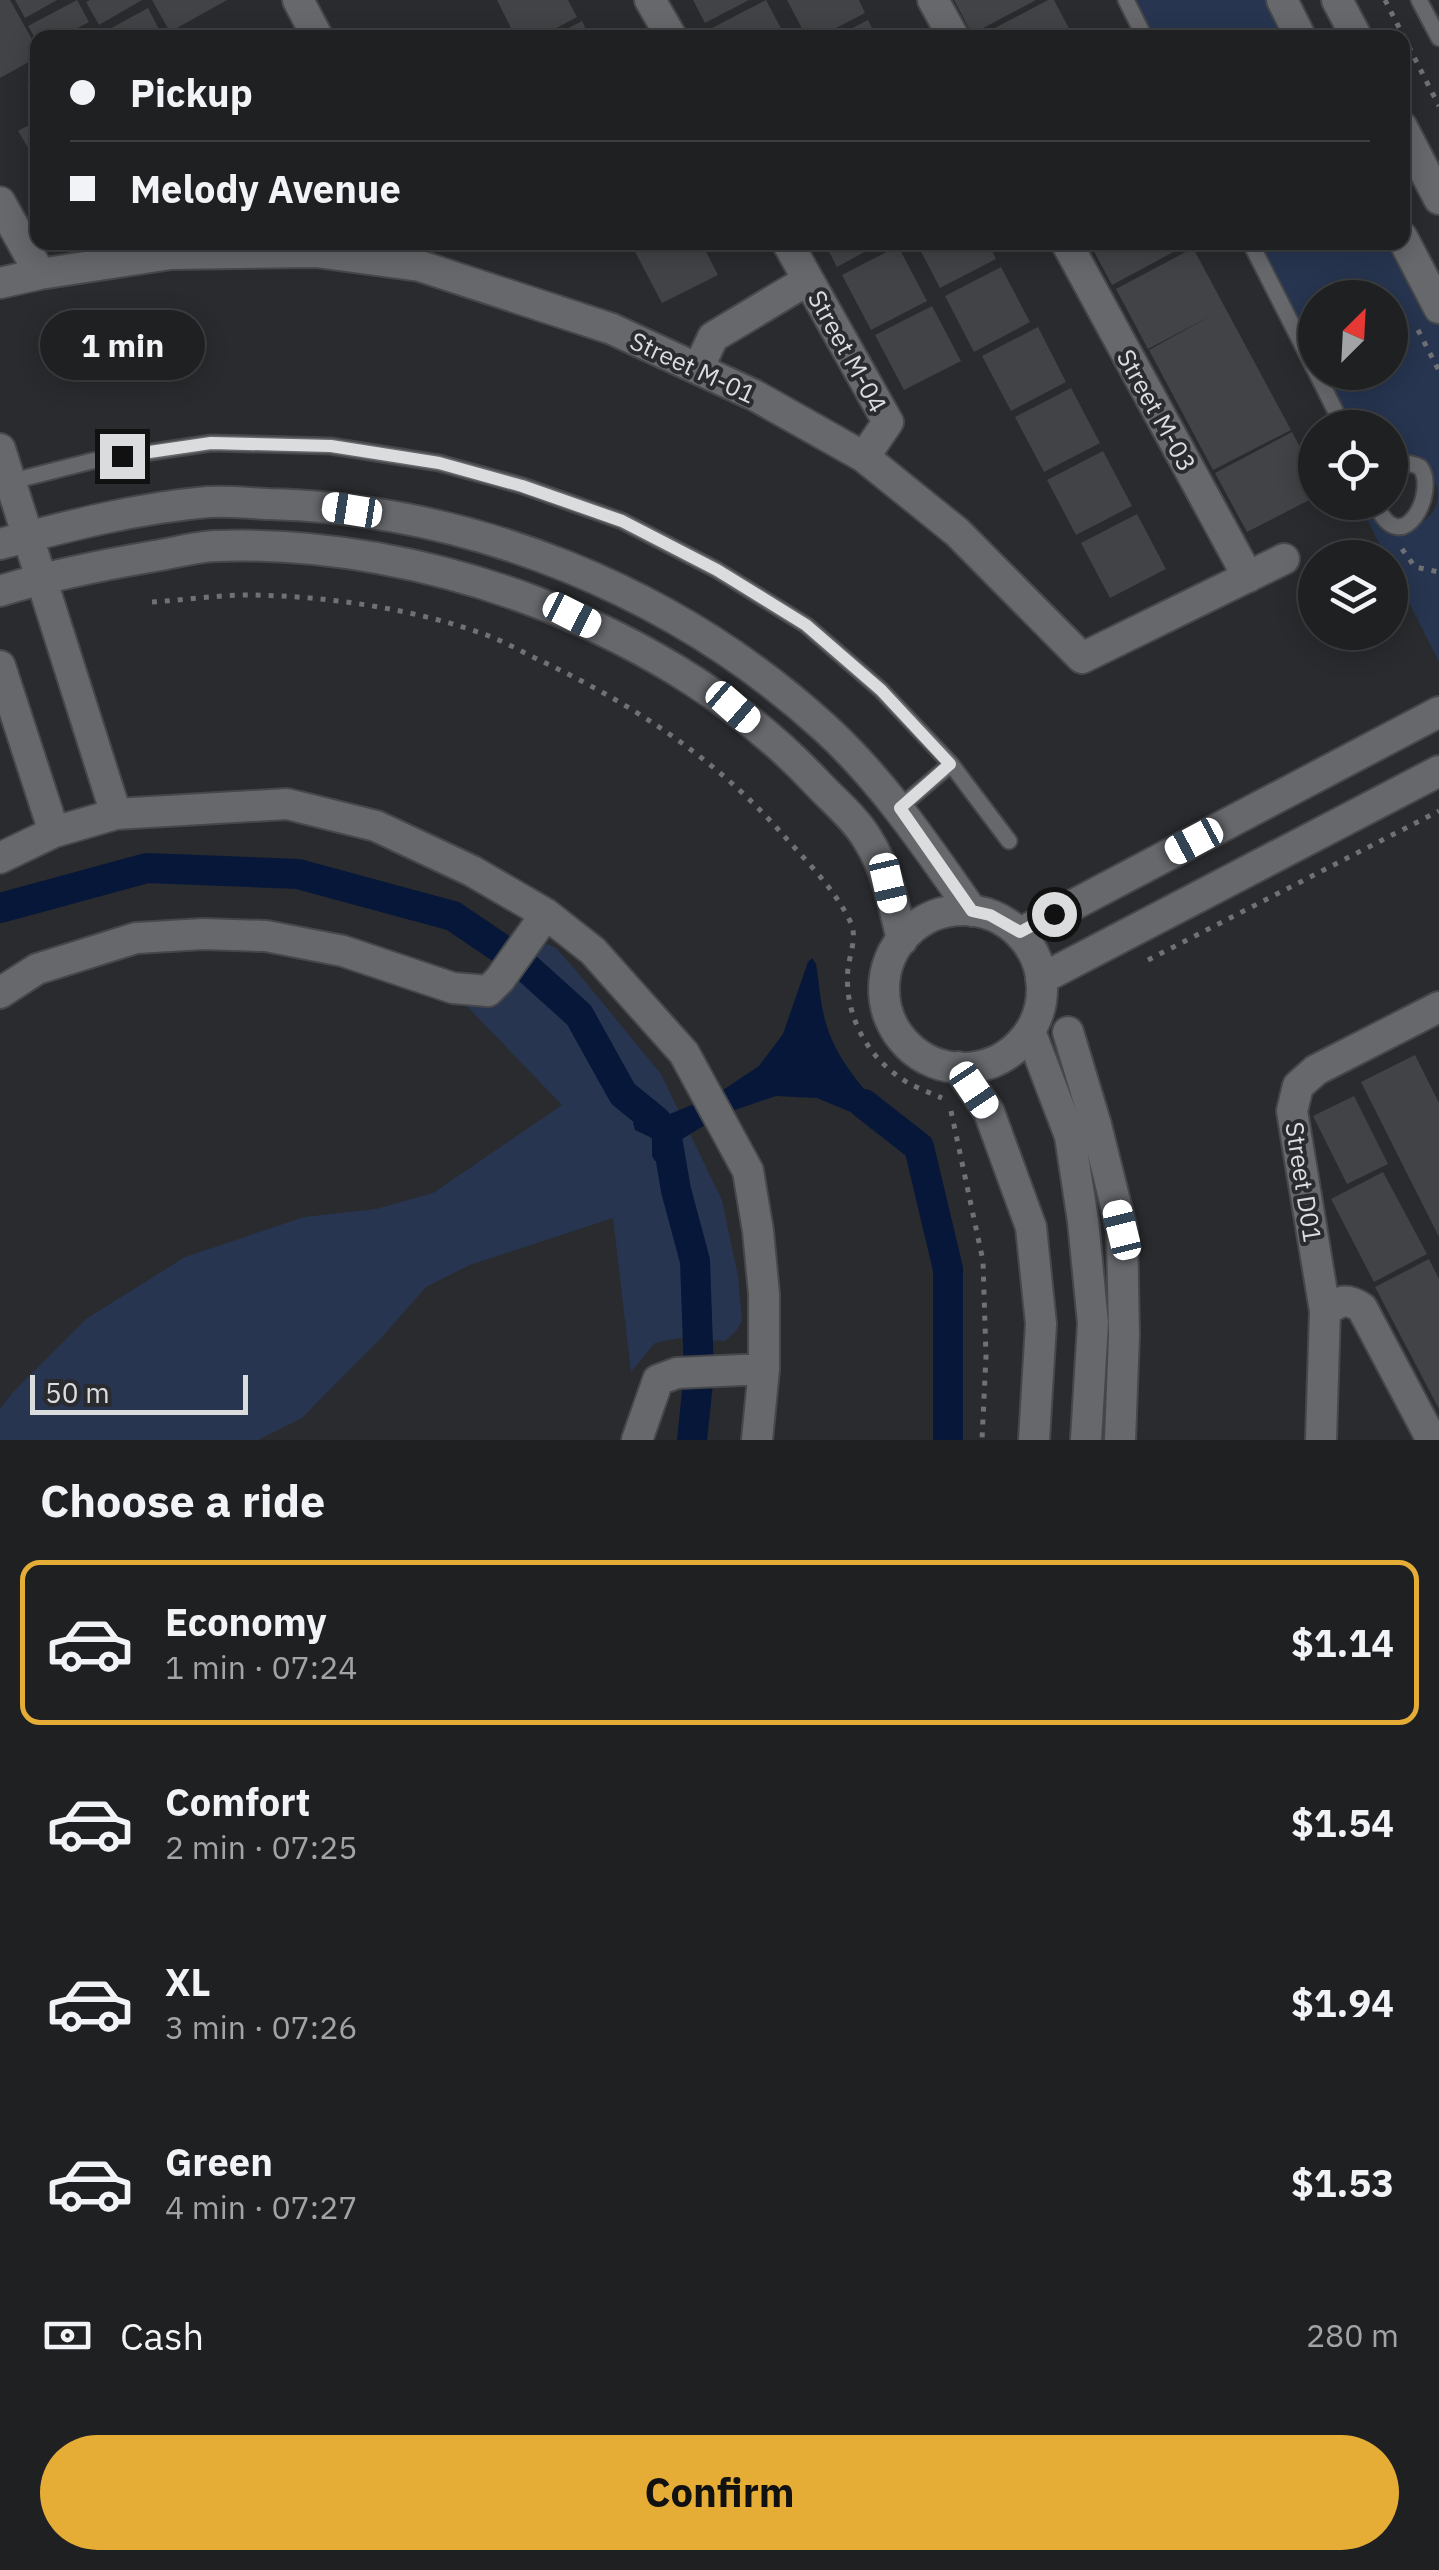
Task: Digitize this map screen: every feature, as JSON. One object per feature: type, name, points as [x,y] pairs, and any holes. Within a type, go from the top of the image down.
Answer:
[{"type":"street","points":[[298,0],[314,30]]},
{"type":"street","points":[[650,0],[667,30]]},
{"type":"street","points":[[934,0],[950,30]]},
{"type":"street","points":[[1282,0],[1297,30]]},
{"type":"street","points":[[1338,0],[1352,30]]},
{"type":"street","points":[[1410,142],[1439,198]]},
{"type":"street","points":[[0,202],[40,274]]},
{"type":"street","name":"Street M-04","points":[[791,250],[888,422],[864,457]]},
{"type":"street","name":"Street M-03","points":[[1070,250],[1248,577]]},
{"type":"street","points":[[1409,250],[1439,308]]},
{"type":"street","name":"Street M-01","points":[[0,284],[170,254],[421,254],[612,329],[699,368],[754,394],[864,457],[957,532],[1082,658],[1284,559]]},
{"type":"street","points":[[699,368],[713,337],[808,280]]},
{"type":"street","points":[[0,449],[14,541],[40,578],[116,814]]},
{"type":"street","points":[[14,541],[100,518],[209,502],[319,505],[419,521],[590,574],[677,620],[759,672],[828,730],[900,808],[972,911]]},
{"type":"street","points":[[0,591],[40,578],[212,546],[315,549],[410,564],[484,584],[572,615],[655,658],[733,707],[797,762],[868,838],[888,883],[902,940]]},
{"type":"street","points":[[0,666],[54,832]]},
{"type":"street","points":[[1020,932],[1439,712]]},
{"type":"street","points":[[1042,979],[1439,771]]},
{"type":"street","points":[[0,858],[54,832],[116,814],[287,804],[376,826],[472,871],[538,926],[593,951],[684,1053],[748,1171],[764,1294],[764,1369],[757,1440]]},
{"type":"street","points":[[972,911],[990,915],[1020,932],[1042,979],[1040,1006],[1021,1044],[998,1060],[977,1067],[958,1067],[928,1060],[908,1046],[893,1026],[885,1003],[884,978],[892,955],[916,924],[948,912],[972,911]]},
{"type":"street","points":[[0,993],[38,969],[136,938],[203,934],[266,936],[343,951],[453,988],[488,991],[538,926]]},
{"type":"street","name":"Street D01","points":[[1321,1440],[1324,1311],[1292,1111],[1298,1086],[1316,1070],[1439,1007]]},
{"type":"street","points":[[1030,1031],[1083,1131],[1122,1230],[1120,1440]]},
{"type":"street","points":[[1068,1032],[1083,1131],[1083,1220],[1093,1323],[1086,1440]]},
{"type":"street","points":[[958,1067],[989,1112],[1031,1227],[1041,1324],[1034,1440]]},
{"type":"street","points":[[1324,1311],[1339,1302],[1352,1301],[1362,1308],[1432,1440]]},
{"type":"street","points":[[638,1440],[658,1380],[677,1373],[764,1369]]},
{"type":"lane","points":[[1126,0],[1141,30]]},
{"type":"lane","points":[[1420,0],[1435,20],[1439,38]]},
{"type":"lane","points":[[1254,250],[1298,336]]},
{"type":"lane","points":[[5,483],[92,461],[211,443],[331,446],[439,463],[522,486],[622,521],[717,570],[806,625],[881,690],[950,764],[1009,841]]},
{"type":"lane","points":[[1389,520],[1403,527],[1416,525],[1433,512],[1438,494],[1436,483],[1429,472],[1408,463]]},
{"type":"lane","points":[[900,808],[950,764]]},
{"type":"path","points":[[1385,0],[1400,30]]},
{"type":"path","points":[[1410,49],[1439,106]]},
{"type":"path","points":[[1403,527],[1400,544],[1408,560],[1415,567],[1439,572]]},
{"type":"path","points":[[152,602],[250,595],[332,601],[415,615],[489,636],[579,678],[654,722],[714,766],[760,809],[828,884],[854,927],[848,971],[849,1002],[858,1030],[871,1051],[904,1080],[944,1099],[950,1109],[982,1262],[986,1356],[982,1440]]},
{"type":"path","points":[[1142,962],[1439,811]]},
{"type":"shaded area","points":[[1126,0],[1282,0],[1297,30],[1141,30]]},
{"type":"shaded area","points":[[1254,250],[1406,250],[1439,308],[1439,662],[1408,601],[1408,540],[1378,540],[1368,520],[1392,520],[1412,526],[1428,517],[1435,507],[1438,495],[1429,472],[1408,469],[1408,410],[1335,410],[1325,390],[1408,390],[1408,280],[1298,280],[1298,337]]},
{"type":"shaded area","points":[[547,944],[556,948],[579,974],[661,1074],[722,1200],[738,1276],[742,1320],[725,1341],[680,1338],[655,1343],[631,1372],[613,1218],[470,1265],[426,1287],[302,1418],[258,1440],[0,1440],[0,1409],[86,1319],[185,1257],[304,1217],[376,1209],[433,1193],[562,1105],[459,998],[485,1006],[499,1003]]},
{"type":"shaded area","points":[[812,958],[825,1020],[836,1048],[895,1126],[887,1127],[817,1098],[776,1096],[723,1114],[669,1147],[665,1157],[655,1161],[652,1138],[635,1130],[633,1123],[643,1117],[655,1120],[714,1096],[759,1066],[783,1034]]},
{"type":"building","points":[[0,0],[10,0],[30,36],[30,61],[0,78]]},
{"type":"building","points":[[15,0],[57,0],[25,18]]},
{"type":"building","points":[[77,0],[89,22],[74,30],[30,30],[28,26]]},
{"type":"building","points":[[142,0],[99,25],[86,2]]},
{"type":"building","points":[[152,0],[227,0],[174,30],[169,30]]},
{"type":"building","points":[[497,0],[568,0],[577,17],[553,30],[512,30]]},
{"type":"building","points":[[693,0],[749,0],[705,23]]},
{"type":"building","points":[[766,0],[782,30],[711,30]]},
{"type":"building","points":[[787,0],[859,0],[865,13],[832,30],[803,30]]},
{"type":"building","points":[[954,0],[1036,0],[980,30],[970,30]]},
{"type":"building","points":[[1054,0],[1070,30],[991,30]]},
{"type":"building","points":[[148,8],[159,30],[108,30]]},
{"type":"building","points":[[868,20],[873,30],[849,30]]},
{"type":"building","points":[[582,21],[586,30],[565,30]]},
{"type":"building","points":[[30,124],[30,151],[18,131]]},
{"type":"building","points":[[634,250],[705,250],[718,275],[662,303]]},
{"type":"building","points":[[828,250],[868,250],[837,267]]},
{"type":"building","points":[[890,250],[900,250],[927,301],[871,330],[842,275]]},
{"type":"building","points":[[920,250],[992,250],[996,259],[940,288]]},
{"type":"building","points":[[1093,250],[1177,250],[1112,285]]},
{"type":"building","points":[[1194,250],[1291,430],[1213,470],[1149,350],[1214,314],[1148,349],[1116,289]]},
{"type":"building","points":[[1001,267],[1030,322],[974,352],[945,296]]},
{"type":"building","points":[[932,306],[961,361],[904,390],[875,335]]},
{"type":"building","points":[[1038,327],[1066,382],[1011,411],[982,356]]},
{"type":"building","points":[[1071,388],[1100,443],[1044,472],[1015,417]]},
{"type":"building","points":[[1292,432],[1298,443],[1298,506],[1247,532],[1215,473]]},
{"type":"building","points":[[1103,451],[1132,506],[1076,535],[1047,480]]},
{"type":"building","points":[[1137,514],[1166,569],[1110,598],[1081,543]]},
{"type":"building","points":[[1415,1055],[1439,1103],[1439,1237],[1361,1082]]},
{"type":"building","points":[[1354,1096],[1388,1164],[1347,1184],[1313,1116]]},
{"type":"building","points":[[1383,1172],[1427,1254],[1374,1282],[1331,1199]]},
{"type":"building","points":[[1429,1259],[1439,1279],[1439,1409],[1375,1287]]},
{"type":"waterway","points":[[0,908],[147,868],[298,874],[453,916],[518,960],[579,1015],[623,1094],[666,1132],[695,1261],[699,1373],[692,1440]]},
{"type":"waterway","points":[[864,1104],[919,1147],[948,1269],[948,1440]]},
{"type":"route","points":[[122,456],[211,443],[331,446],[439,463],[522,486],[622,521],[717,570],[806,625],[881,690],[950,764],[900,808],[972,911],[990,915],[1020,932],[1054,914]]}]
